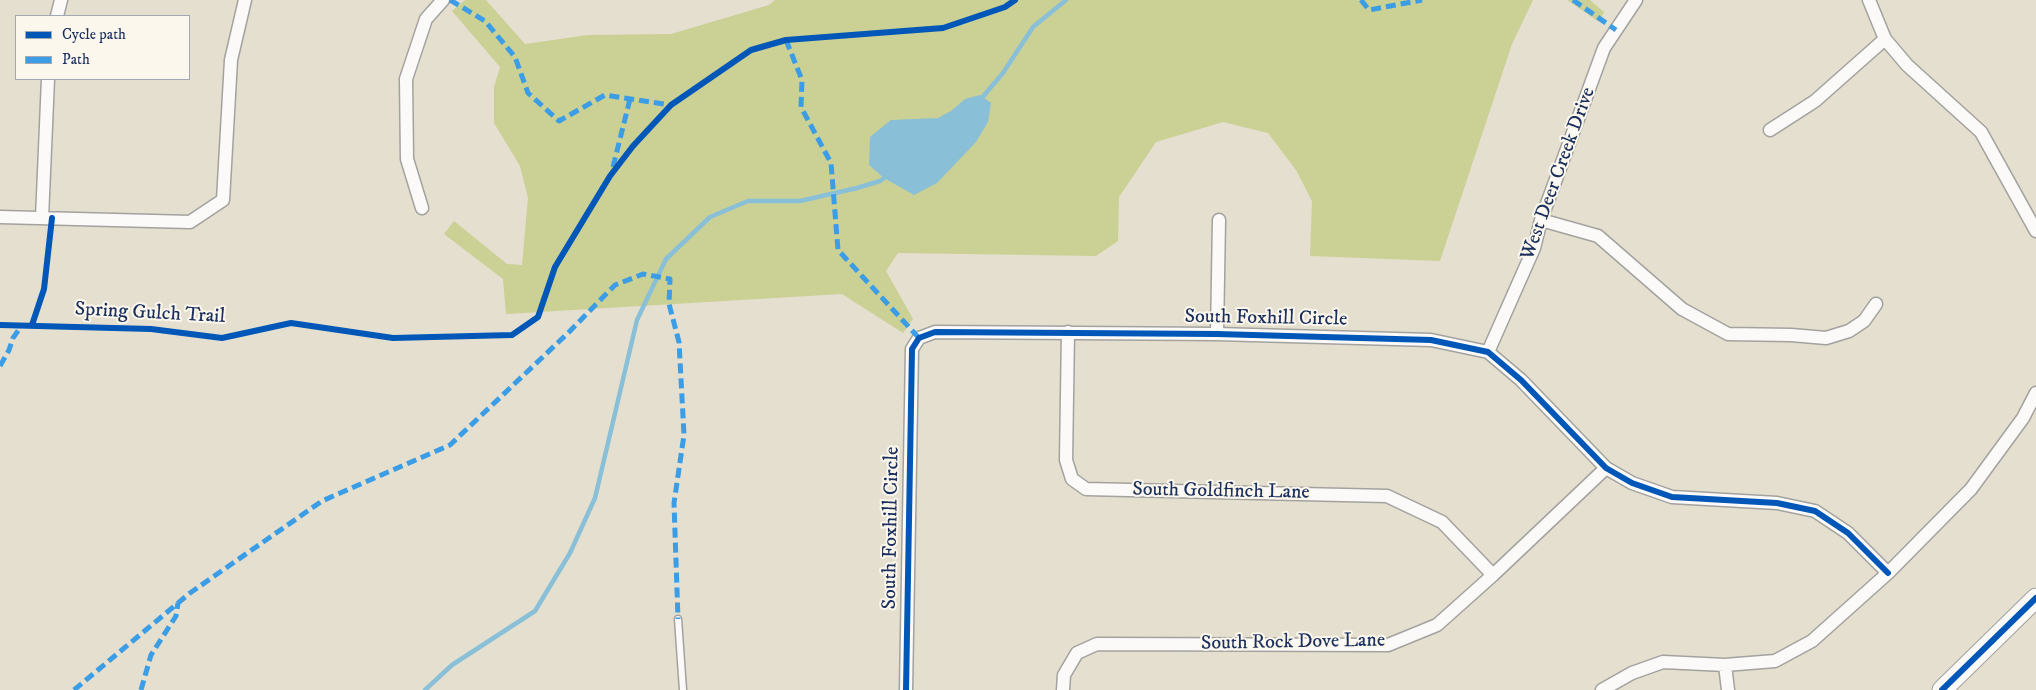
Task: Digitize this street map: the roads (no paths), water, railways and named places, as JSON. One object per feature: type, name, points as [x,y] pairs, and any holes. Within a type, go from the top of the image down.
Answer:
[{"type":"main road","points":[[1942,690],[2036,598]]},
{"type":"street","points":[[57,15],[61,0]]},
{"type":"street","points":[[0,217],[190,222],[223,200],[231,60],[245,0]]},
{"type":"street","points":[[422,208],[406,159],[406,79],[426,19],[443,0]]},
{"type":"street","name":"West Deer Creek Drive","points":[[1488,352],[1534,248],[1541,220],[1604,48],[1636,0]]},
{"type":"street","points":[[1869,0],[1885,39],[1907,65],[1981,132],[2036,231]]},
{"type":"street","points":[[1770,130],[1815,101],[1885,39]]},
{"type":"street","points":[[42,218],[48,80]]},
{"type":"street","points":[[1217,334],[1219,220]]},
{"type":"street","points":[[1541,220],[1598,236],[1682,309],[1728,334],[1791,335],[1826,338],[1850,331],[1864,321],[1876,304]]},
{"type":"street","name":"South Foxhill Circle","points":[[906,690],[912,349],[919,338],[935,332],[1217,334],[1431,340],[1488,352],[1522,380],[1606,468],[1632,483],[1672,497],[1777,503],[1815,511],[1848,533],[1888,573]]},
{"type":"street","name":"South Goldfinch Lane","points":[[1068,332],[1066,460],[1072,479],[1086,489],[1387,496],[1442,522],[1493,576]]},
{"type":"street","points":[[1602,690],[1632,673],[1663,662],[1725,665],[1775,661],[1812,641],[1888,573],[1971,489],[2023,418],[2036,393]]},
{"type":"street","name":"South Rock Dove Lane","points":[[1063,690],[1064,675],[1077,654],[1097,644],[1388,645],[1436,625],[1493,576],[1606,468]]},
{"type":"street","points":[[1725,665],[1728,690]]},
{"type":"lane","points":[[678,619],[683,690]]},
{"type":"water","points":[[980,95],[991,103],[988,122],[976,142],[937,183],[914,195],[884,178],[869,165],[870,137],[891,120],[938,118],[951,111],[965,99]]},
{"type":"waterway","points":[[980,100],[1003,73],[1033,27],[1066,0]]},
{"type":"waterway","points":[[425,690],[452,665],[535,611],[570,553],[595,498],[637,320],[666,259],[710,217],[748,201],[800,201],[857,188],[880,181],[887,176]]}]
